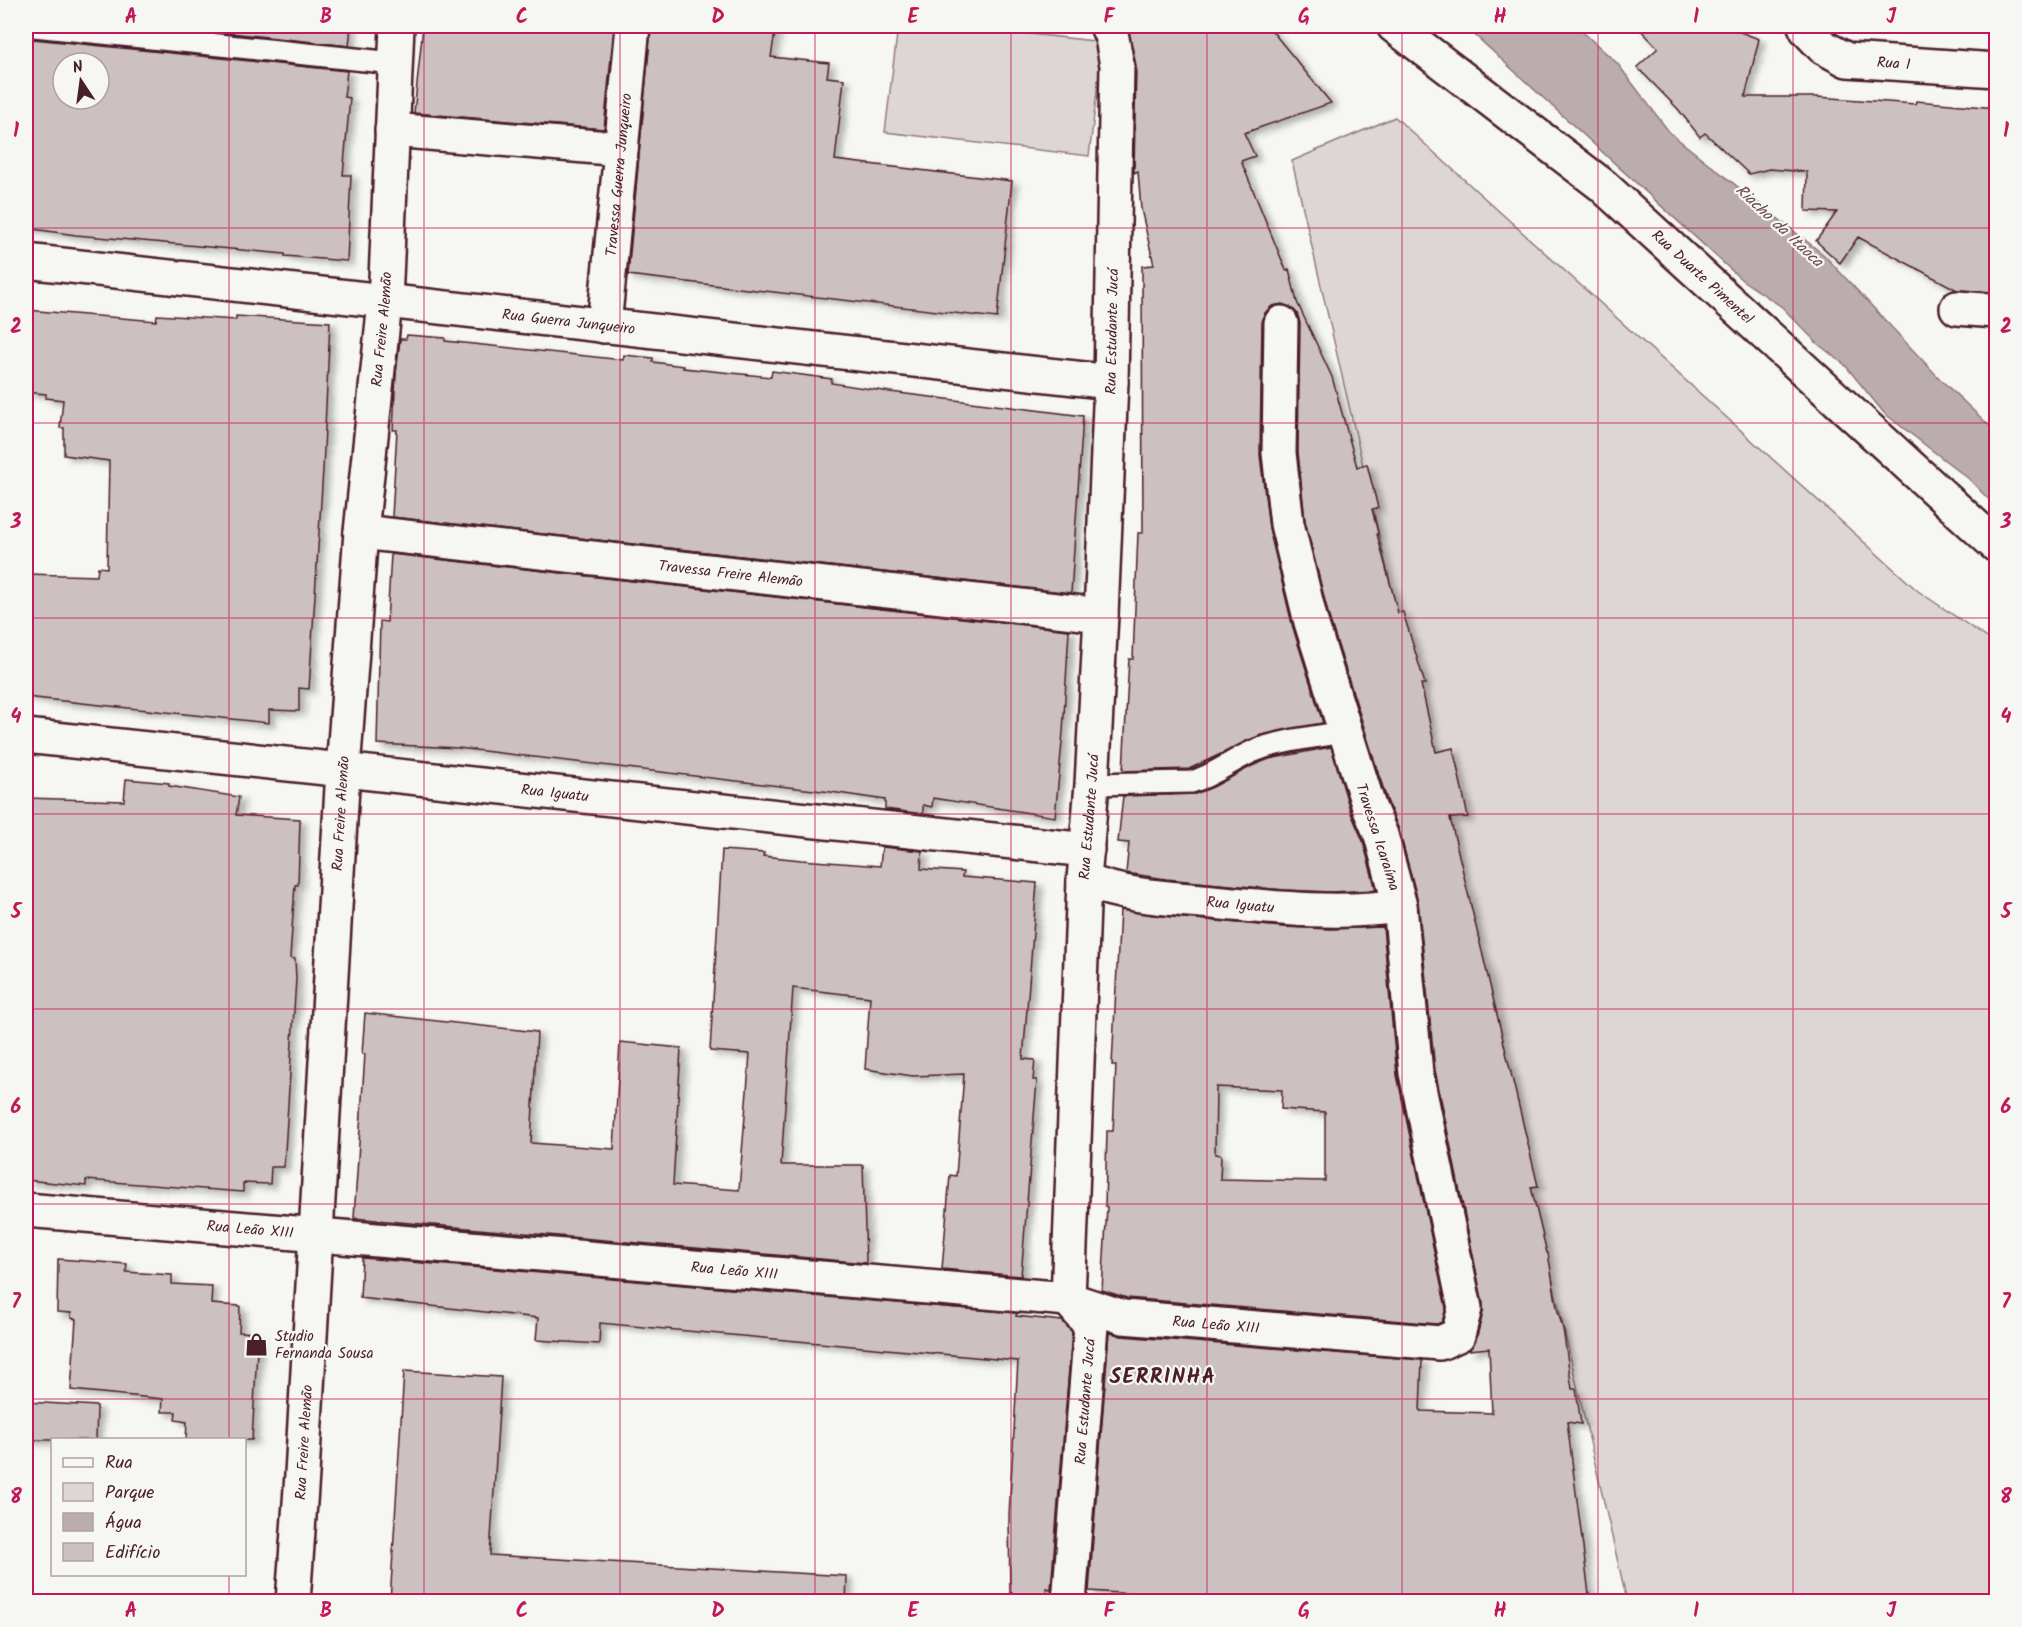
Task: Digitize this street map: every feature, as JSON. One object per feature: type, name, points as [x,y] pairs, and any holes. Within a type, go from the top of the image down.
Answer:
[{"type":"street","name":"Rua Freire Alemão","points":[[293,1602],[344,770],[361,532],[386,302],[397,26]]},
{"type":"street","name":"Travessa Guerra Junqueiro","points":[[604,326],[633,26]]},
{"type":"street","name":"Rua Estudante Jucá","points":[[1069,1602],[1091,1326],[1068,1299],[1085,865],[1092,784],[1111,382],[1117,65],[1112,38],[1107,26]]},
{"type":"street","name":"Rua Duarte Pimentel","points":[[1394,26],[1602,185],[1996,545]]},
{"type":"street","name":"Rua 1","points":[[1805,26],[1823,47],[1847,60],[1996,70]]},
{"type":"street","points":[[392,130],[621,149]]},
{"type":"street","name":"Rua Guerra Junqueiro","points":[[26,261],[1111,382]]},
{"type":"street","points":[[1957,308],[1996,311]]},
{"type":"street","name":"Travessa Icaraíma","points":[[1281,323],[1279,453],[1287,524],[1311,622],[1369,807],[1381,836],[1400,906],[1416,1073],[1465,1308],[1458,1335],[1440,1343]]},
{"type":"street","name":"Travessa Freire Alemão","points":[[361,532],[1101,615]]},
{"type":"street","name":"Rua Iguatu","points":[[26,736],[344,770],[1085,865],[1106,889],[1138,896],[1275,908],[1365,911],[1400,906]]},
{"type":"street","name":"Rua Leão XIII","points":[[26,1210],[1068,1299],[1123,1317],[1440,1343]]},
{"type":"lane","points":[[34,26],[394,63]]},
{"type":"lane","points":[[1092,784],[1191,782],[1203,779],[1230,762],[1255,751],[1277,744],[1345,732]]},
{"type":"green space","points":[[898,26],[958,26],[1103,42],[1089,156],[885,132]]},
{"type":"green space","points":[[1395,117],[1918,591],[1996,644],[1996,1601],[1627,1601],[1292,161]]},
{"type":"water","name":"Riacho da Itaoca","points":[[1465,26],[1576,26],[1617,63],[1670,133],[1824,255],[1941,380],[1996,432],[1996,507],[1969,479],[1884,413],[1845,365],[1818,344],[1782,307],[1742,280]]},
{"type":"building","points":[[167,26],[351,26],[349,46]]},
{"type":"building","points":[[423,26],[614,26],[604,129],[414,113]]},
{"type":"building","points":[[651,26],[776,26],[771,57],[829,63],[827,77],[844,79],[835,160],[1012,181],[997,318],[628,275]]},
{"type":"building","points":[[1127,26],[1268,26],[1331,103],[1244,133],[1255,156],[1241,161],[1286,270],[1289,269],[1297,302],[1332,377],[1357,467],[1367,464],[1378,508],[1372,509],[1377,534],[1398,613],[1403,612],[1425,684],[1421,684],[1436,752],[1453,748],[1468,817],[1450,818],[1538,1186],[1531,1187],[1548,1253],[1572,1389],[1576,1389],[1581,1424],[1567,1422],[1590,1602],[1257,1602],[1089,1591],[1109,1332],[1121,1336],[1422,1360],[1420,1411],[1492,1413],[1489,1348],[1468,1350],[1476,1340],[1483,1304],[1435,1070],[1418,901],[1399,830],[1387,800],[1329,617],[1305,521],[1298,452],[1300,323],[1297,313],[1282,304],[1272,306],[1265,313],[1262,322],[1260,455],[1269,528],[1293,628],[1323,723],[1261,735],[1189,769],[1123,771],[1129,659],[1133,659],[1138,533],[1143,533],[1142,266],[1154,265],[1141,209],[1138,171],[1134,173],[1136,65]]},
{"type":"building","points":[[1637,26],[1724,26],[1759,39],[1745,97],[1817,97],[1915,104],[1916,101],[1996,108],[1996,292],[1957,290],[1858,237],[1840,263],[1816,241],[1837,212],[1806,211],[1807,172],[1769,169],[1749,174],[1705,133],[1700,137],[1678,109],[1637,67],[1658,48]]},
{"type":"building","points":[[26,36],[33,39],[347,71],[344,97],[350,98],[343,175],[351,175],[347,261],[76,235],[26,228]]},
{"type":"building","points":[[26,310],[156,321],[157,315],[236,320],[236,316],[330,322],[309,689],[299,688],[299,711],[269,710],[269,723],[26,697],[26,574],[97,576],[98,567],[107,568],[109,461],[64,455],[64,428],[60,428],[63,400],[46,398],[46,394],[26,392]]},
{"type":"building","points":[[407,335],[623,360],[624,355],[653,358],[653,362],[684,366],[683,368],[771,377],[772,371],[832,379],[831,383],[890,392],[1083,416],[1071,593],[392,517],[397,430],[393,430],[396,374],[400,339],[406,339]]},
{"type":"building","points":[[391,554],[1069,630],[1055,817],[933,798],[932,807],[923,805],[923,814],[885,809],[885,800],[831,792],[458,748],[377,744],[380,621],[387,622]]},
{"type":"building","points":[[1331,747],[1351,813],[1363,841],[1376,890],[1330,892],[1284,890],[1126,873],[1129,843],[1118,842],[1123,796],[1195,794],[1269,759]]},
{"type":"building","points":[[126,779],[169,783],[169,786],[239,797],[236,815],[300,819],[298,885],[295,885],[290,958],[295,959],[296,979],[284,1167],[271,1167],[270,1184],[243,1183],[243,1192],[86,1180],[86,1186],[26,1180],[26,798],[124,801]]},
{"type":"building","points":[[882,847],[922,851],[921,869],[963,872],[962,877],[1037,883],[1023,1059],[1035,1060],[1033,1080],[1037,1080],[1021,1276],[942,1269],[950,1175],[956,1176],[964,1074],[913,1076],[865,1069],[870,997],[793,988],[781,1165],[863,1165],[866,1263],[354,1218],[365,1054],[362,1054],[365,1013],[537,1032],[531,1143],[614,1149],[620,1042],[681,1048],[673,1185],[739,1190],[750,1054],[710,1051],[722,850],[764,853],[763,856],[801,860],[880,866]]},
{"type":"building","points":[[1120,910],[1282,927],[1330,929],[1383,927],[1397,1075],[1446,1308],[1442,1322],[1437,1324],[1127,1298],[1102,1290],[1107,1207],[1105,1206],[1107,1131],[1113,1131],[1116,1065],[1112,1065]],"holes":[[[1216,1087],[1282,1090],[1281,1109],[1325,1112],[1325,1181],[1220,1179],[1221,1155],[1215,1154]]]},
{"type":"building","points":[[362,1258],[1017,1313],[1016,1316],[1062,1321],[1072,1332],[1051,1589],[1046,1588],[1046,1602],[1012,1602],[1012,1593],[1010,1593],[1009,1516],[1018,1361],[600,1323],[599,1344],[536,1340],[538,1318],[360,1298]]},
{"type":"building","points":[[58,1259],[127,1264],[126,1272],[172,1275],[172,1284],[212,1286],[211,1304],[240,1306],[239,1332],[258,1333],[252,1440],[246,1440],[246,1438],[186,1438],[187,1422],[175,1420],[176,1412],[162,1412],[163,1399],[71,1390],[76,1319],[71,1318],[71,1313],[57,1312]]},
{"type":"building","points":[[404,1371],[501,1377],[490,1555],[847,1576],[846,1602],[390,1602]]},
{"type":"building","points":[[26,1402],[97,1406],[96,1438],[26,1440]]},
{"type":"place","name":"Studio Fernanda Sousa","points":[[257,1345]]},
{"type":"district","name":"SERRINHA","points":[[1163,1376]]}]
